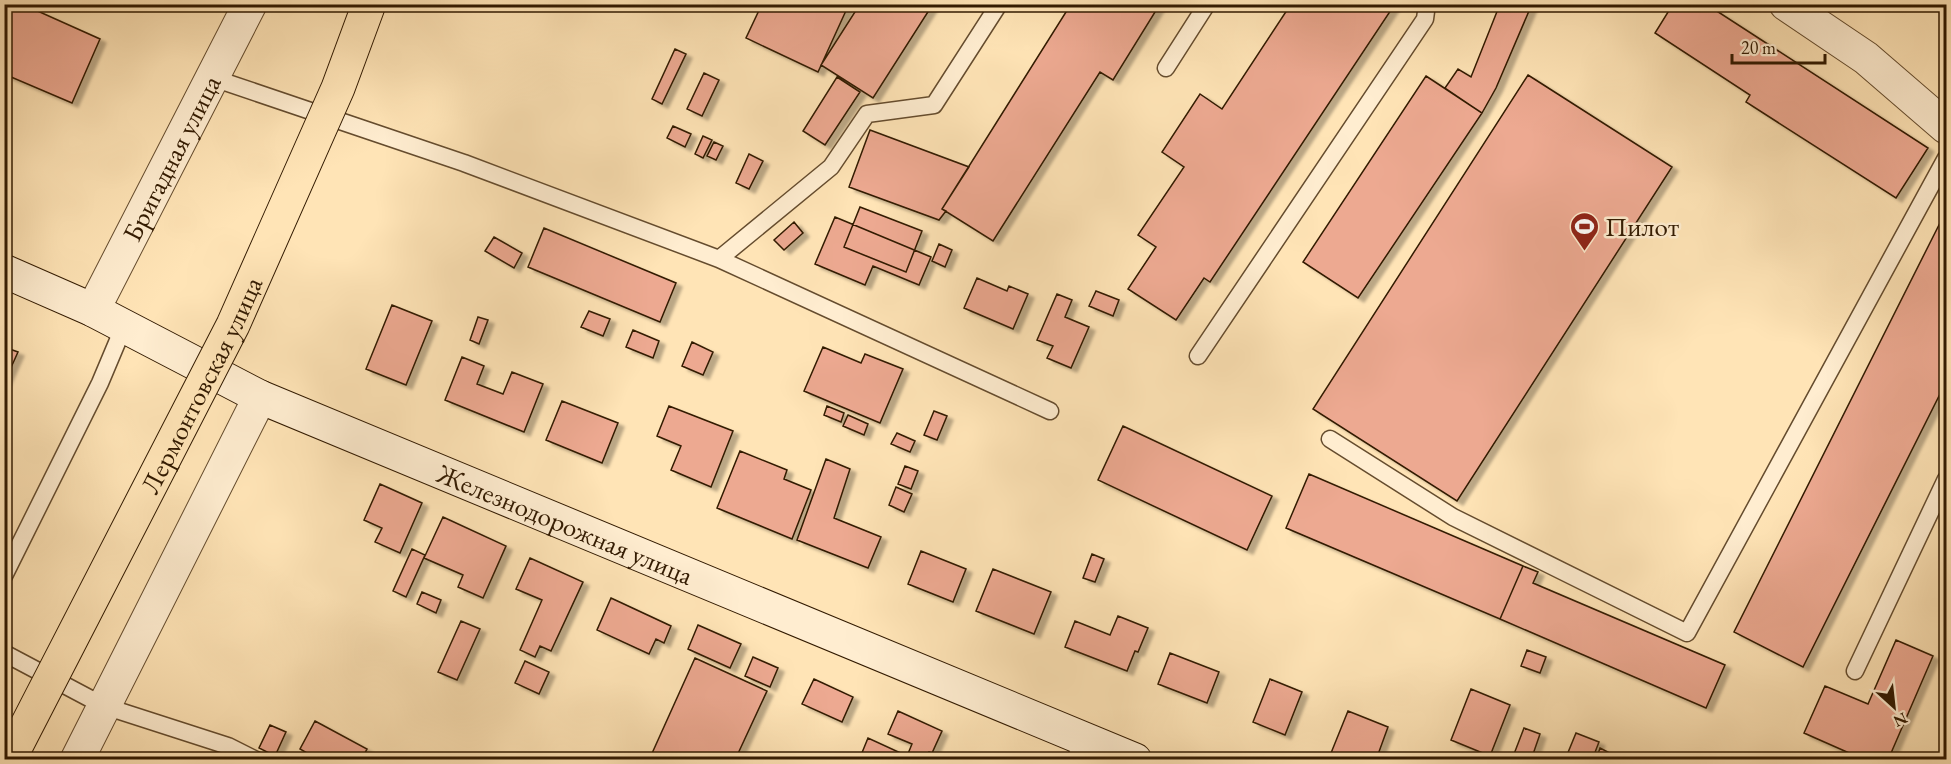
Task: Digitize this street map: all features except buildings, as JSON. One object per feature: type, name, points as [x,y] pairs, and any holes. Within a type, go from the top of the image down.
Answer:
[{"type":"main road","name":"Лермонтовская улица","points":[[11,756],[233,325],[338,88],[369,4]]},
{"type":"street","name":"Бригадная улица","points":[[93,310],[250,4]]},
{"type":"street","points":[[1786,4],[1866,58],[1947,127]]},
{"type":"street","name":"Железнодорожная улица","points":[[4,271],[93,310],[260,398],[1080,750],[1135,759]]},
{"type":"street","points":[[77,759],[260,398]]},
{"type":"lane","points":[[719,259],[831,167],[867,114],[934,105],[999,4]]},
{"type":"lane","points":[[1166,68],[1207,4]]},
{"type":"lane","points":[[1198,356],[1425,19],[1427,4]]},
{"type":"lane","points":[[213,78],[464,163],[719,259],[1050,411]]},
{"type":"lane","points":[[1330,439],[1453,516],[1687,633],[1947,158]]},
{"type":"lane","points":[[4,576],[100,383],[124,326]]},
{"type":"lane","points":[[1855,671],[1947,479]]},
{"type":"lane","points":[[4,653],[104,706],[228,746],[256,759]]},
{"type":"place","name":"Пилот","points":[[1584,252]]}]
